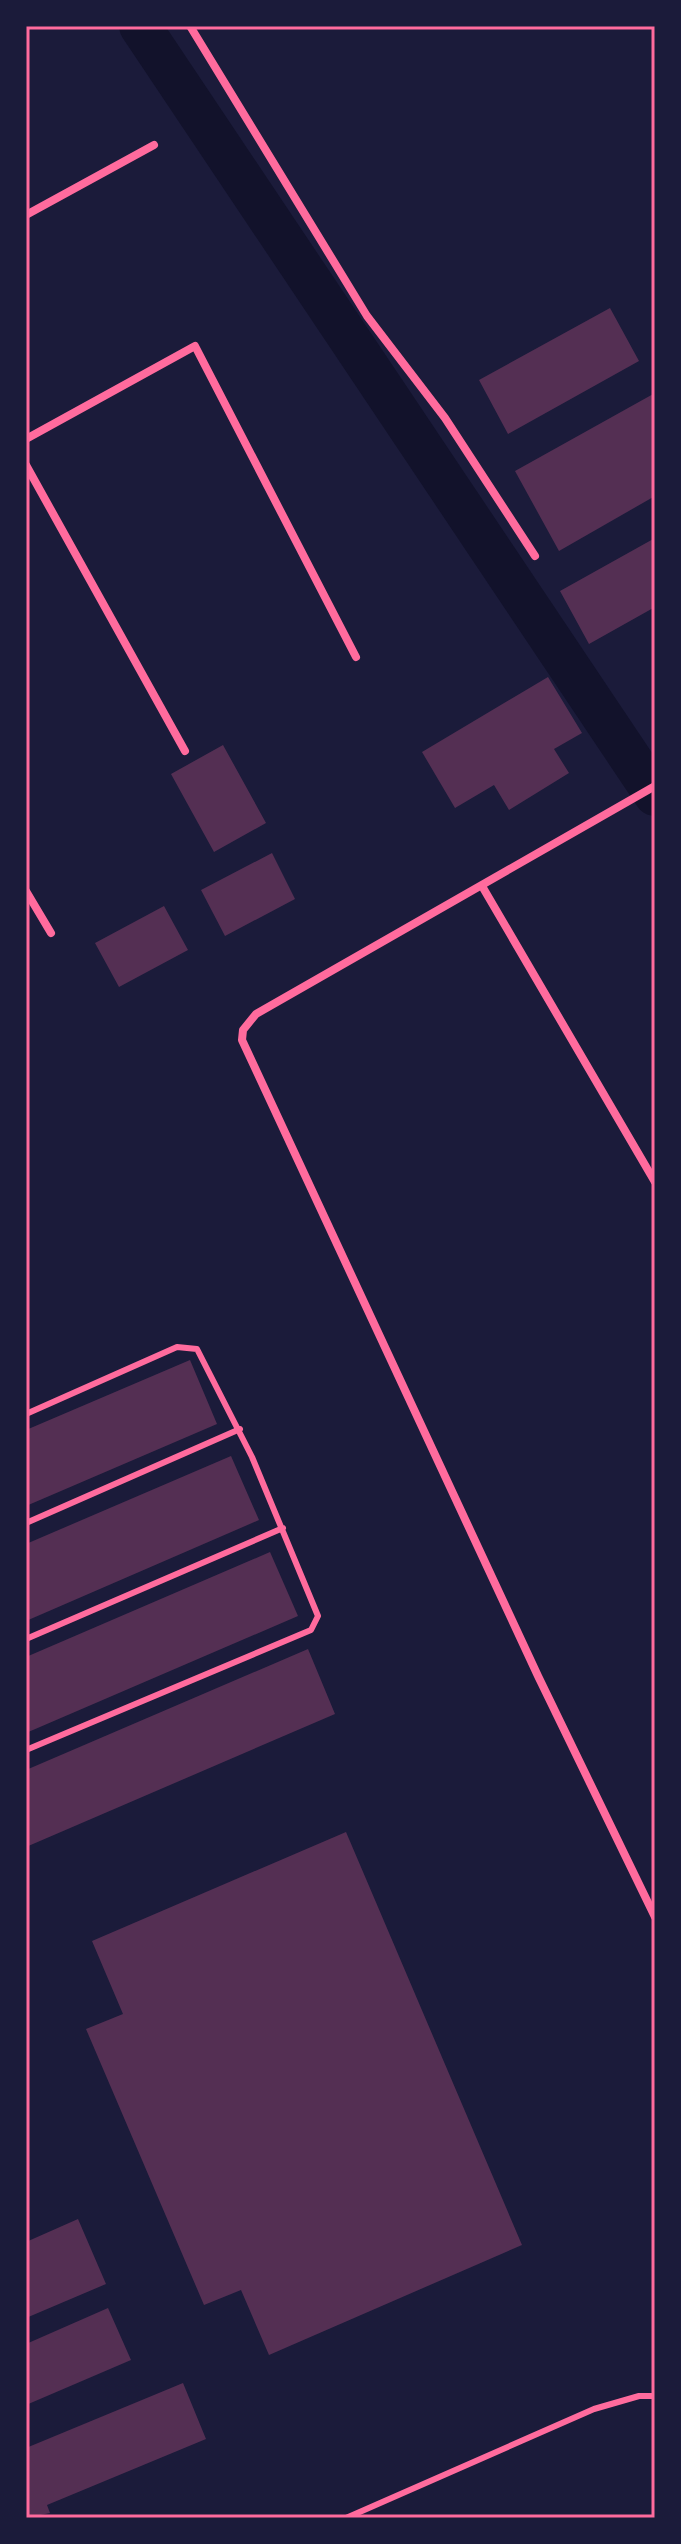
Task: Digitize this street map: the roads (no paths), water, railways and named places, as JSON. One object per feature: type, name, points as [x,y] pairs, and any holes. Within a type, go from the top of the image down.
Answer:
[{"type":"street","points":[[190,26],[367,316],[445,418],[535,556]]},
{"type":"street","points":[[26,215],[154,145]]},
{"type":"street","points":[[26,439],[195,346],[356,657]]},
{"type":"street","points":[[26,465],[185,751]]},
{"type":"street","points":[[655,786],[256,1014],[243,1030],[242,1040],[538,1676],[655,1917]]},
{"type":"street","points":[[482,886],[655,1182]]},
{"type":"street","points":[[26,891],[51,933]]},
{"type":"lane","points":[[26,1414],[185,1346],[203,1355],[240,1429],[317,1609],[315,1627],[26,1750]]},
{"type":"lane","points":[[26,1523],[240,1429]]},
{"type":"lane","points":[[26,1639],[283,1528]]},
{"type":"lane","points":[[346,2518],[594,2409],[639,2396],[655,2396]]},
{"type":"waterway","points":[[140,26],[655,795]]}]
